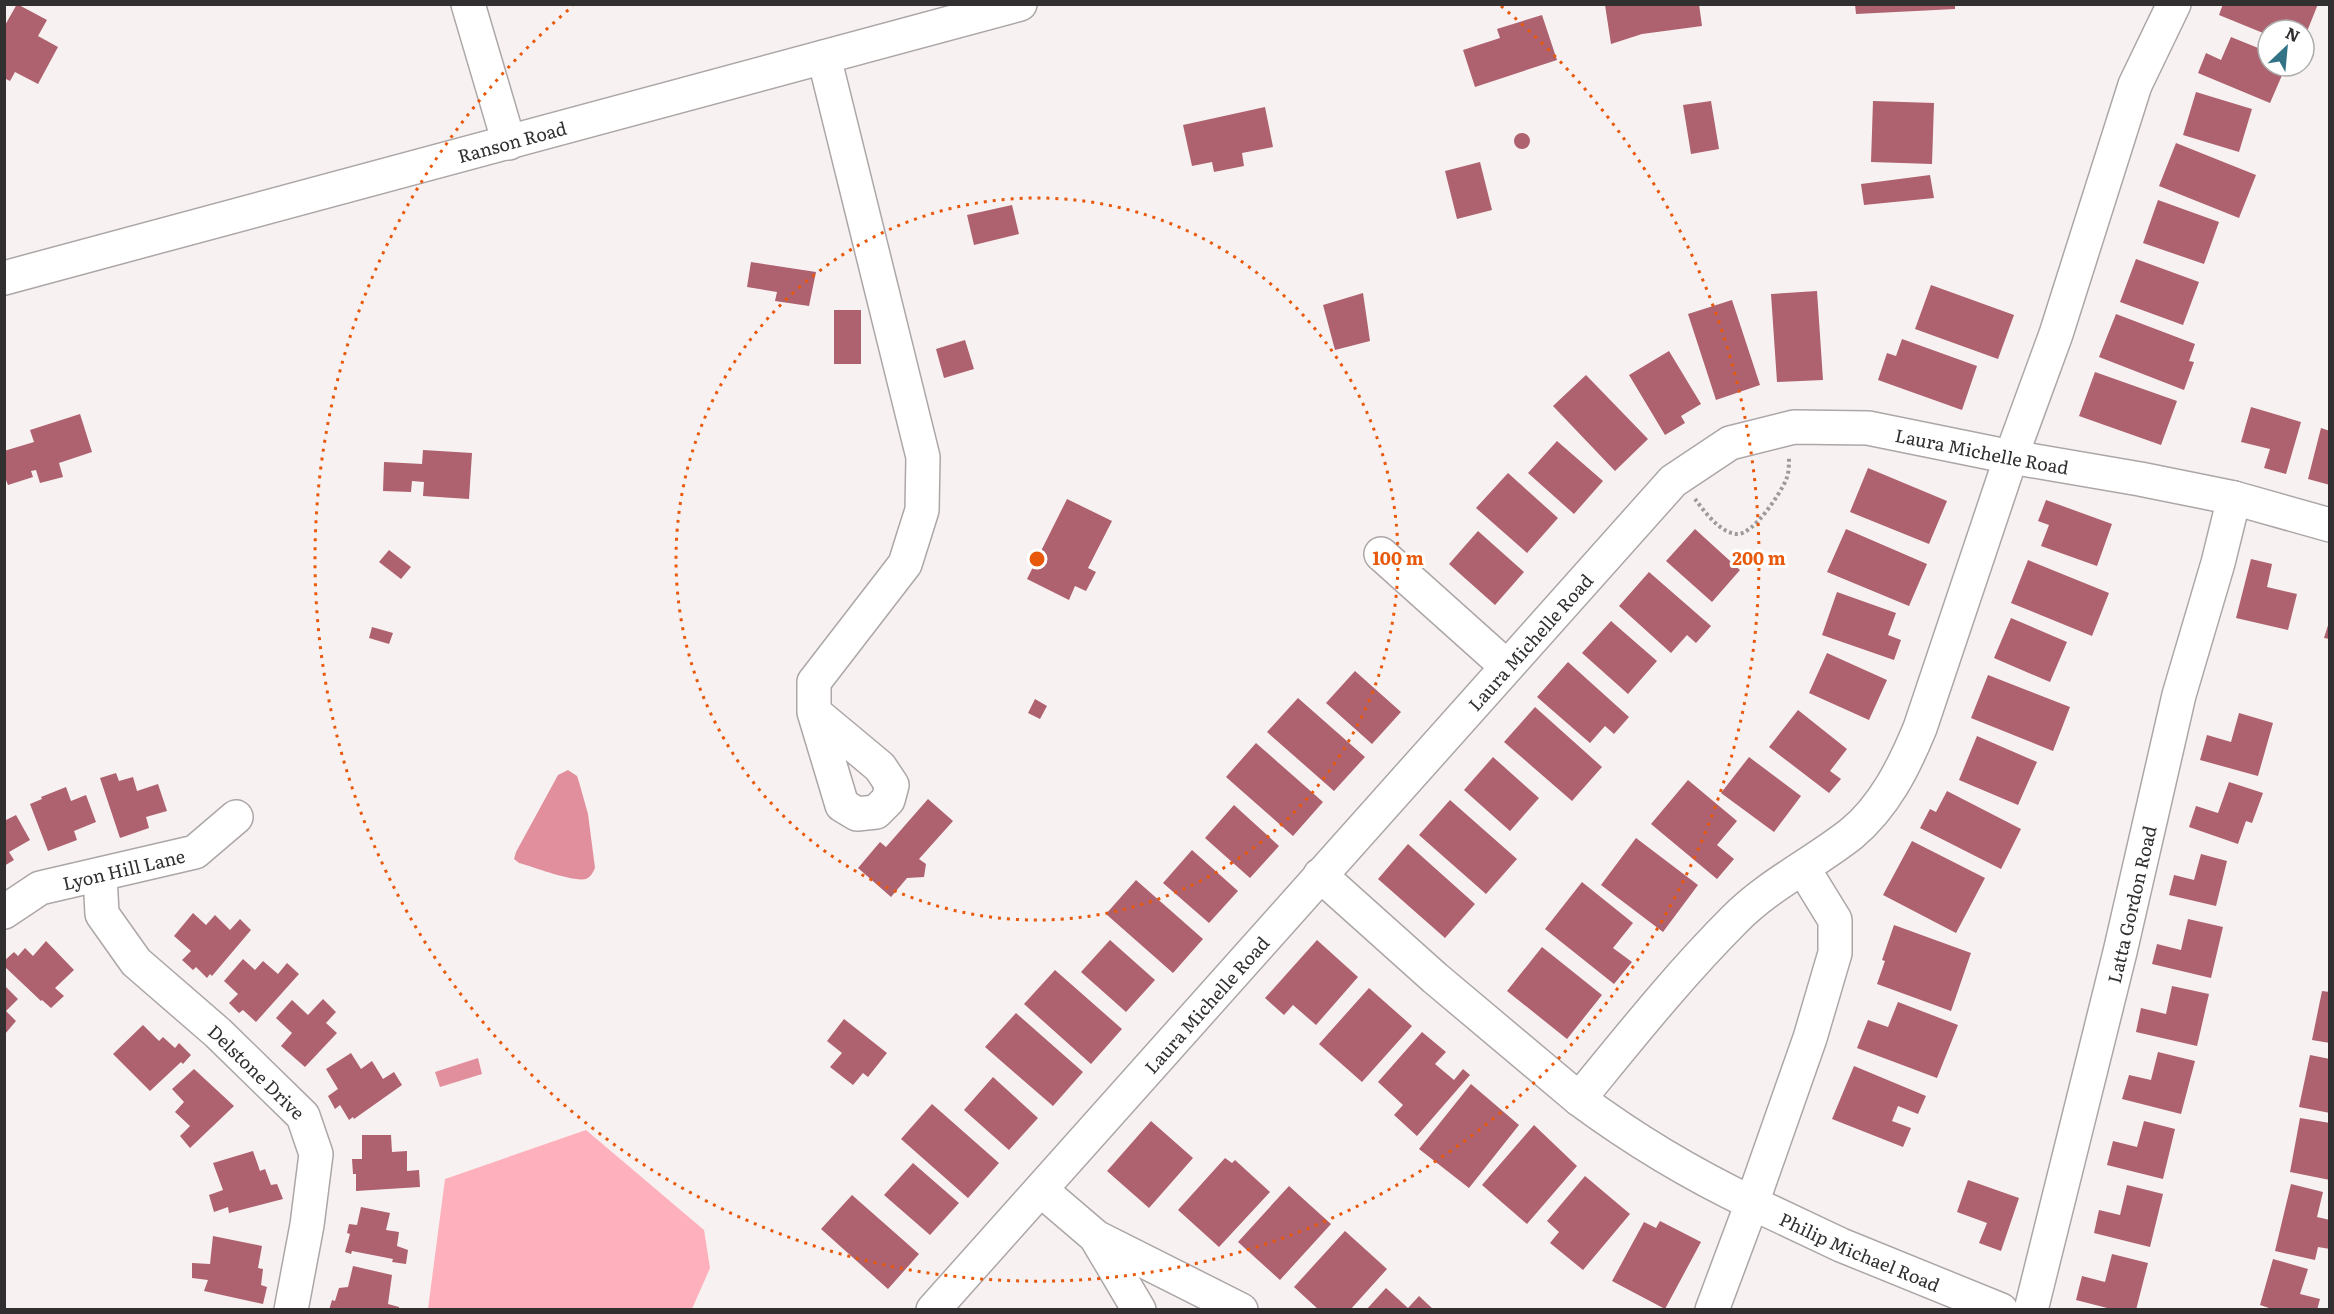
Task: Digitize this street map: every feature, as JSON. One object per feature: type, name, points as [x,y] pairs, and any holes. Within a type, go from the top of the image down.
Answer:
[{"type":"street","points":[[468,4],[509,143]]},
{"type":"street","name":"Ranson Road","points":[[4,278],[1020,4]]},
{"type":"street","points":[[1579,1099],[1650,1013],[1735,919],[1772,887],[1853,832],[1893,786],[1920,728],[2011,457],[2056,334],[2136,85],[2174,4]]},
{"type":"street","points":[[814,712],[814,682],[905,564],[922,510],[923,457],[824,57]]},
{"type":"street","name":"Laura Michelle Road","points":[[933,1310],[1673,481],[1730,443],[1794,428],[1868,428],[2234,498],[2330,525]]},
{"type":"street","name":"Latta Gordon Road","points":[[2031,1310],[2120,952],[2179,695],[2218,563],[2234,498]]},
{"type":"street","points":[[1381,554],[1506,666]]},
{"type":"street","name":"Lyon Hill Lane","points":[[4,912],[40,888],[195,852],[236,817]]},
{"type":"street","points":[[1712,1310],[1810,1038],[1835,953],[1834,920],[1803,868]]},
{"type":"street","name":"Delstone Drive","points":[[100,875],[102,914],[136,962],[218,1033],[303,1116],[316,1154],[307,1225],[291,1310]]},
{"type":"street","name":"Philip Michael Road","points":[[1320,875],[1435,978],[1608,1121],[1698,1176],[1752,1203],[1841,1245],[2001,1310]]},
{"type":"street","points":[[1041,1190],[1096,1237],[1241,1310]]},
{"type":"street","points":[[1096,1237],[1139,1310]]},
{"type":"path","points":[[1693,496],[1721,527],[1735,534],[1743,533],[1762,517],[1785,483],[1789,454]]},
{"type":"shaded area","points":[[568,770],[577,776],[588,814],[595,868],[591,876],[586,879],[553,874],[519,863],[514,859],[558,775]]},
{"type":"shaded area","points":[[478,1058],[482,1074],[440,1087],[435,1072]]},
{"type":"shaded area","points":[[586,1130],[704,1230],[710,1268],[692,1309],[428,1309],[445,1179]]},
{"type":"building","points":[[17,4],[47,20],[38,36],[58,47],[38,84],[15,72],[10,81],[4,78],[4,27]]},
{"type":"building","points":[[1699,4],[1702,26],[1642,34],[1611,44],[1605,5]]},
{"type":"building","points":[[1855,4],[1955,4],[1955,9],[1856,14]]},
{"type":"building","points":[[2223,4],[2318,4],[2312,18],[2256,18],[2256,30],[2219,15]]},
{"type":"building","points":[[1542,15],[1557,60],[1475,87],[1463,50],[1500,38],[1497,29]]},
{"type":"building","points":[[2231,37],[2256,47],[2256,78],[2281,78],[2270,103],[2198,73],[2206,53],[2221,60]]},
{"type":"building","points":[[2196,92],[2252,109],[2239,152],[2183,135]]},
{"type":"building","points":[[1711,101],[1719,149],[1691,154],[1683,105]]},
{"type":"building","points":[[1873,101],[1934,103],[1932,164],[1871,162]]},
{"type":"building","points":[[1265,107],[1273,147],[1242,153],[1244,166],[1214,172],[1212,162],[1192,166],[1183,125]]},
{"type":"building","points":[[1522,133],[1528,135],[1530,141],[1528,147],[1522,149],[1516,147],[1514,141],[1516,135]]},
{"type":"building","points":[[2176,143],[2256,175],[2239,218],[2159,186]]},
{"type":"building","points":[[1480,162],[1492,210],[1457,219],[1445,171]]},
{"type":"building","points":[[1930,175],[1934,198],[1864,205],[1861,184]]},
{"type":"building","points":[[2158,200],[2219,222],[2204,264],[2143,243]]},
{"type":"building","points":[[1012,205],[1019,234],[974,245],[967,215]]},
{"type":"building","points":[[2136,259],[2199,282],[2183,325],[2120,302]]},
{"type":"building","points":[[751,262],[816,272],[809,306],[775,301],[777,292],[747,287]]},
{"type":"building","points":[[1931,285],[2014,315],[1998,359],[1915,329]]},
{"type":"building","points":[[1817,291],[1823,380],[1777,382],[1771,294]]},
{"type":"building","points":[[1363,293],[1370,341],[1335,350],[1323,305]]},
{"type":"building","points":[[1732,300],[1760,385],[1716,400],[1688,314]]},
{"type":"building","points":[[834,310],[861,310],[861,364],[834,364]]},
{"type":"building","points":[[2116,314],[2195,344],[2189,361],[2194,362],[2184,390],[2099,357]]},
{"type":"building","points":[[1902,339],[1977,366],[1962,410],[1878,380],[1887,353],[1896,356]]},
{"type":"building","points":[[965,340],[974,369],[944,378],[936,349]]},
{"type":"building","points":[[1669,351],[1701,404],[1681,416],[1685,423],[1665,435],[1629,375]]},
{"type":"building","points":[[2095,372],[2177,401],[2161,445],[2079,416]]},
{"type":"building","points":[[1586,375],[1648,439],[1615,471],[1553,406]]},
{"type":"building","points":[[2251,407],[2301,422],[2286,474],[2264,468],[2270,449],[2241,442]]},
{"type":"building","points":[[80,414],[92,452],[59,463],[63,477],[40,483],[36,470],[31,471],[33,477],[8,485],[4,475],[4,451],[34,442],[30,430]]},
{"type":"building","points":[[2321,428],[2330,431],[2330,485],[2308,479]]},
{"type":"building","points":[[1557,441],[1603,481],[1574,514],[1528,473]]},
{"type":"building","points":[[423,450],[472,453],[469,499],[423,496],[424,482],[412,481],[411,492],[383,491],[384,462],[422,464]]},
{"type":"building","points":[[1868,468],[1947,501],[1929,544],[1850,512]]},
{"type":"building","points":[[1508,473],[1558,518],[1527,553],[1476,508]]},
{"type":"building","points":[[1067,499],[1112,521],[1088,568],[1096,572],[1086,591],[1075,586],[1069,600],[1027,579]]},
{"type":"building","points":[[2046,500],[2112,524],[2097,566],[2041,546],[2049,525],[2038,521]]},
{"type":"building","points":[[1695,529],[1740,570],[1712,602],[1666,561]]},
{"type":"building","points":[[1846,529],[1927,564],[1909,606],[1827,572]]},
{"type":"building","points":[[1478,531],[1524,572],[1495,605],[1449,564]]},
{"type":"building","points":[[389,550],[411,567],[401,579],[379,562]]},
{"type":"building","points":[[2251,559],[2272,564],[2267,587],[2297,594],[2288,630],[2236,618]]},
{"type":"building","points":[[2028,560],[2109,593],[2092,636],[2011,603]]},
{"type":"building","points":[[1649,572],[1711,626],[1696,643],[1687,635],[1671,653],[1619,606]]},
{"type":"building","points":[[1837,592],[1896,613],[1888,635],[1901,640],[1894,660],[1822,635]]},
{"type":"building","points":[[2011,618],[2067,642],[2050,682],[1994,658]]},
{"type":"building","points":[[2330,619],[2330,639],[2324,638]]},
{"type":"building","points":[[1611,621],[1657,661],[1628,694],[1582,653]]},
{"type":"building","points":[[372,627],[393,633],[389,644],[369,638]]},
{"type":"building","points":[[1827,653],[1887,680],[1869,720],[1809,693]]},
{"type":"building","points":[[1568,662],[1629,717],[1614,734],[1605,726],[1590,743],[1537,697]]},
{"type":"building","points":[[1355,671],[1401,712],[1372,744],[1326,703]]},
{"type":"building","points":[[1988,675],[2070,707],[2053,751],[1971,718]]},
{"type":"building","points":[[1298,698],[1365,757],[1334,791],[1267,732]]},
{"type":"building","points":[[1035,699],[1047,706],[1040,719],[1028,713]]},
{"type":"building","points":[[1535,707],[1602,767],[1572,801],[1504,742]]},
{"type":"building","points":[[1798,710],[1847,749],[1830,771],[1841,779],[1829,793],[1769,747]]},
{"type":"building","points":[[2239,713],[2273,723],[2258,776],[2200,760],[2207,735],[2231,742]]},
{"type":"building","points":[[1977,736],[2037,762],[2018,805],[1959,780]]},
{"type":"building","points":[[1256,743],[1323,802],[1293,836],[1226,777]]},
{"type":"building","points":[[1493,757],[1539,798],[1510,831],[1464,790]]},
{"type":"building","points":[[1749,757],[1801,796],[1774,832],[1721,793]]},
{"type":"building","points":[[116,773],[119,781],[133,777],[137,791],[158,784],[167,811],[146,817],[149,828],[120,838],[100,778]]},
{"type":"building","points":[[1688,780],[1737,821],[1717,845],[1734,859],[1717,879],[1651,824]]},
{"type":"building","points":[[2229,782],[2263,793],[2252,823],[2246,821],[2238,844],[2189,827],[2196,806],[2218,813]]},
{"type":"building","points":[[66,787],[71,801],[86,795],[96,822],[74,831],[77,840],[48,851],[30,804]]},
{"type":"building","points":[[1947,791],[2021,829],[2001,869],[1920,828],[1930,809],[1936,812]]},
{"type":"building","points":[[928,799],[953,821],[919,859],[926,864],[924,877],[907,878],[891,897],[858,868],[880,842],[886,847]]},
{"type":"building","points":[[1450,800],[1517,859],[1486,894],[1419,835]]},
{"type":"building","points":[[1234,805],[1279,846],[1250,878],[1205,838]]},
{"type":"building","points":[[16,815],[30,840],[9,852],[14,860],[4,866],[4,821]]},
{"type":"building","points":[[1636,838],[1698,885],[1663,932],[1601,885]]},
{"type":"building","points":[[1912,841],[1985,878],[1956,933],[1883,895]]},
{"type":"building","points":[[1408,844],[1475,904],[1445,938],[1378,879]]},
{"type":"building","points":[[1192,850],[1238,891],[1209,923],[1163,883]]},
{"type":"building","points":[[2201,854],[2227,861],[2216,906],[2169,895],[2174,875],[2194,880]]},
{"type":"building","points":[[1136,880],[1203,939],[1173,973],[1106,914]]},
{"type":"building","points":[[1582,882],[1633,923],[1613,948],[1632,962],[1614,984],[1545,929]]},
{"type":"building","points":[[193,913],[206,925],[215,915],[230,930],[240,919],[251,930],[212,976],[210,974],[207,978],[196,967],[193,970],[182,960],[191,951],[174,936]]},
{"type":"building","points":[[2188,919],[2223,927],[2211,978],[2152,964],[2157,944],[2181,950]]},
{"type":"building","points":[[1894,925],[1971,953],[1951,1011],[1877,984],[1885,961],[1882,960]]},
{"type":"building","points":[[1110,940],[1155,980],[1126,1012],[1081,972]]},
{"type":"building","points":[[1317,940],[1358,977],[1316,1025],[1293,1005],[1284,1015],[1265,998]]},
{"type":"building","points":[[46,941],[74,970],[55,988],[64,996],[51,1008],[4,966],[4,961],[14,952],[18,956],[25,948],[33,956]]},
{"type":"building","points":[[1542,947],[1602,995],[1567,1039],[1507,991]]},
{"type":"building","points":[[243,959],[255,970],[263,961],[278,974],[287,963],[299,974],[256,1022],[243,1010],[239,1013],[229,1003],[238,994],[224,981]]},
{"type":"building","points":[[1055,970],[1122,1029],[1091,1064],[1024,1004]]},
{"type":"building","points":[[5,986],[18,999],[6,1011],[16,1021],[5,1034]]},
{"type":"building","points":[[2172,986],[2209,994],[2197,1046],[2136,1032],[2141,1008],[2166,1014]]},
{"type":"building","points":[[1369,988],[1412,1026],[1362,1082],[1319,1044]]},
{"type":"building","points":[[2322,991],[2330,992],[2330,1043],[2312,1040]]},
{"type":"building","points":[[323,999],[336,1012],[326,1023],[337,1033],[305,1067],[281,1046],[292,1033],[276,1018],[292,1000],[308,1015]]},
{"type":"building","points":[[1898,1002],[1958,1025],[1937,1078],[1857,1048],[1868,1020],[1888,1027]]},
{"type":"building","points":[[1016,1013],[1083,1072],[1053,1106],[985,1047]]},
{"type":"building","points":[[844,1019],[887,1053],[868,1077],[863,1073],[853,1085],[830,1067],[842,1053],[827,1041]]},
{"type":"building","points":[[143,1025],[159,1041],[163,1037],[175,1048],[179,1043],[191,1055],[150,1091],[113,1054]]},
{"type":"building","points":[[1422,1032],[1446,1052],[1435,1064],[1454,1080],[1463,1069],[1470,1075],[1417,1136],[1394,1115],[1403,1105],[1378,1082]]},
{"type":"building","points":[[2158,1052],[2195,1061],[2181,1114],[2122,1099],[2129,1075],[2151,1080]]},
{"type":"building","points":[[351,1053],[361,1069],[372,1061],[383,1079],[394,1072],[402,1085],[354,1119],[353,1117],[349,1120],[340,1105],[335,1109],[328,1096],[338,1089],[326,1069]]},
{"type":"building","points":[[2310,1055],[2330,1059],[2330,1113],[2299,1107]]},
{"type":"building","points":[[1854,1066],[1926,1096],[1918,1114],[1898,1106],[1892,1121],[1911,1128],[1903,1147],[1832,1119]]},
{"type":"building","points":[[194,1069],[234,1106],[190,1148],[180,1136],[190,1126],[175,1112],[184,1102],[172,1089]]},
{"type":"building","points":[[993,1077],[1038,1118],[1009,1150],[964,1110]]},
{"type":"building","points":[[1471,1084],[1519,1125],[1469,1188],[1419,1149]]},
{"type":"building","points":[[932,1104],[999,1163],[968,1198],[901,1139]]},
{"type":"building","points":[[2300,1118],[2330,1123],[2330,1180],[2290,1172]]},
{"type":"building","points":[[1151,1121],[1193,1158],[1149,1208],[1107,1171]]},
{"type":"building","points":[[2144,1121],[2175,1129],[2163,1179],[2107,1165],[2113,1141],[2137,1147]]},
{"type":"building","points":[[1534,1125],[1577,1166],[1527,1224],[1482,1185]]},
{"type":"building","points":[[362,1135],[391,1135],[392,1152],[407,1151],[407,1171],[419,1170],[420,1187],[356,1191],[356,1174],[353,1174],[352,1159],[362,1159]]},
{"type":"building","points":[[253,1151],[260,1171],[265,1169],[271,1185],[277,1184],[283,1199],[229,1213],[228,1207],[214,1212],[209,1195],[223,1190],[213,1163]]},
{"type":"building","points":[[1225,1158],[1232,1163],[1235,1160],[1270,1192],[1219,1247],[1178,1210]]},
{"type":"building","points":[[913,1163],[959,1203],[930,1235],[884,1195]]},
{"type":"building","points":[[1585,1176],[1630,1214],[1583,1270],[1550,1243],[1559,1232],[1547,1221]]},
{"type":"building","points":[[1968,1180],[2019,1198],[2001,1251],[1979,1243],[1987,1223],[1957,1212]]},
{"type":"building","points":[[2291,1184],[2323,1192],[2317,1217],[2330,1220],[2330,1249],[2318,1247],[2315,1260],[2275,1251]]},
{"type":"building","points":[[2127,1185],[2163,1194],[2150,1247],[2094,1233],[2099,1210],[2120,1215]]},
{"type":"building","points":[[1289,1186],[1331,1224],[1280,1280],[1238,1242]]},
{"type":"building","points":[[852,1195],[919,1254],[888,1289],[821,1229]]},
{"type":"building","points":[[361,1207],[390,1213],[386,1230],[399,1232],[397,1246],[408,1250],[406,1264],[392,1262],[393,1259],[352,1251],[351,1254],[345,1252],[350,1234],[347,1233],[349,1224],[357,1225]]},
{"type":"building","points":[[1660,1221],[1701,1242],[1665,1309],[1612,1281],[1644,1222],[1656,1228]]},
{"type":"building","points":[[1345,1231],[1387,1269],[1350,1310],[1319,1310],[1294,1287]]},
{"type":"building","points":[[213,1236],[262,1246],[258,1268],[263,1269],[261,1285],[267,1287],[263,1304],[204,1291],[208,1280],[192,1278],[192,1263],[210,1264]]},
{"type":"building","points":[[2112,1254],[2148,1263],[2136,1310],[2115,1310],[2076,1300],[2082,1276],[2105,1282]]},
{"type":"building","points":[[2273,1259],[2308,1269],[2300,1294],[2320,1299],[2317,1310],[2275,1310],[2260,1305]]},
{"type":"building","points":[[353,1266],[392,1275],[388,1304],[399,1307],[399,1310],[329,1310],[339,1288],[348,1287]]},
{"type":"building","points":[[1386,1288],[1408,1308],[1419,1296],[1434,1310],[1366,1310]]}]
